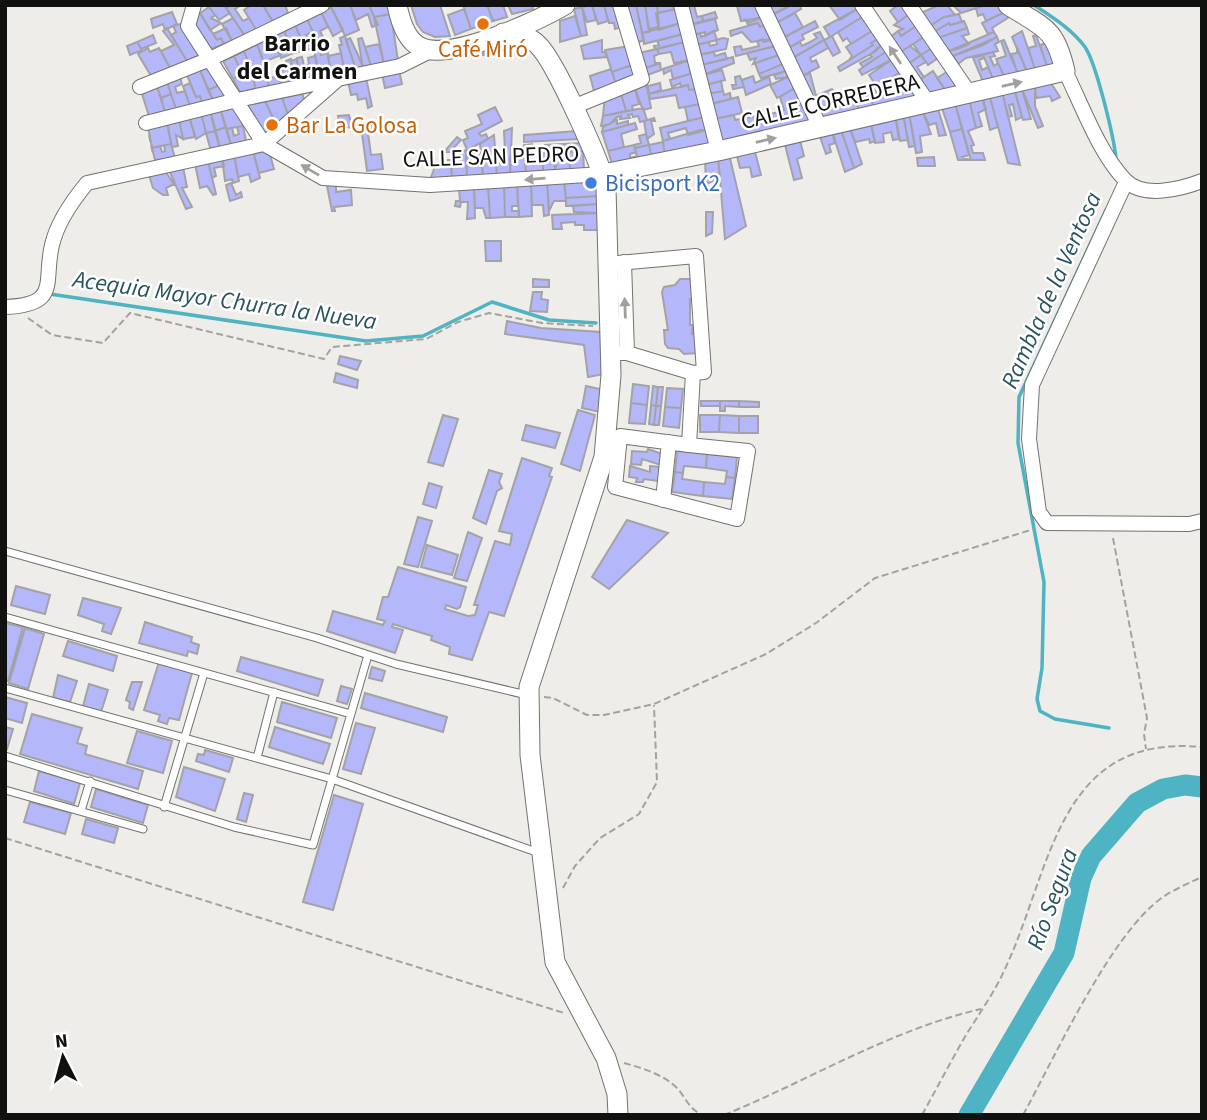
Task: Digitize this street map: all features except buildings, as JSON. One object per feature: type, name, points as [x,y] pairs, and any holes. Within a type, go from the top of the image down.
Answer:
[{"type":"main road","points":[[397,5],[405,31],[418,46],[430,51],[443,51],[503,33],[546,16],[565,5]]},
{"type":"main road","points":[[1008,5],[1052,32],[1059,45],[1065,71]]},
{"type":"main road","points":[[540,47],[546,16]]},
{"type":"main road","points":[[503,33],[520,35],[540,47],[573,107],[603,174],[615,263],[609,327],[619,353],[604,457],[577,547],[545,631],[529,695],[530,755],[555,962],[606,1058],[617,1094],[618,1115]]},
{"type":"main road","name":"CALLE CORREDERA","points":[[603,174],[929,104],[1065,71]]},
{"type":"street","points":[[194,5],[188,26],[264,144]]},
{"type":"street","points":[[140,87],[210,59],[322,5]]},
{"type":"street","points":[[573,107],[642,79],[620,5]]},
{"type":"street","points":[[681,5],[718,151]]},
{"type":"street","points":[[762,5],[820,127]]},
{"type":"street","points":[[862,5],[929,104]]},
{"type":"street","points":[[909,5],[971,94]]},
{"type":"street","points":[[146,123],[237,100],[400,66],[430,51]]},
{"type":"street","points":[[1065,71],[1098,139],[1126,182],[1152,191],[1182,189],[1202,181]]},
{"type":"street","points":[[12,306],[34,303],[48,288],[56,233],[76,196],[87,183],[115,174],[162,167],[264,144],[337,80]]},
{"type":"street","name":"CALLE SAN PEDRO","points":[[264,144],[323,178],[430,185],[603,174]]},
{"type":"street","points":[[1126,182],[1032,385],[1029,439],[1039,512],[1047,523],[1202,521]]},
{"type":"street","points":[[689,445],[699,372],[696,256],[615,263],[619,353],[699,372]]},
{"type":"street","points":[[620,436],[689,445],[748,452],[737,519],[615,487],[620,436]]},
{"type":"street","points":[[663,500],[669,442]]},
{"type":"lane","points":[[5,551],[368,655],[529,695]]},
{"type":"lane","points":[[5,617],[351,714]]},
{"type":"lane","points":[[5,757],[234,827],[313,845],[368,655]]},
{"type":"lane","points":[[164,807],[204,673]]},
{"type":"lane","points":[[5,688],[332,779],[542,854]]},
{"type":"lane","points":[[257,758],[274,692]]},
{"type":"lane","points":[[81,811],[90,781]]},
{"type":"lane","points":[[5,790],[143,829]]},
{"type":"path","points":[[146,123],[162,167]]},
{"type":"path","points":[[12,306],[52,335],[103,342],[130,313],[324,359],[332,347],[426,340],[458,321],[489,313],[542,323],[609,327]]},
{"type":"path","points":[[1111,524],[1121,592],[1147,718],[1144,734],[1146,750]]},
{"type":"path","points":[[529,695],[553,698],[587,715],[604,715],[654,704],[766,654],[816,623],[876,578],[1034,529]]},
{"type":"path","points":[[561,891],[575,866],[600,838],[639,814],[657,782],[654,704]]},
{"type":"path","points":[[922,1115],[1004,972],[1047,857],[1080,793],[1111,762],[1146,750],[1173,745],[1202,747]]},
{"type":"path","points":[[5,838],[585,1019]]},
{"type":"path","points":[[1023,1115],[1108,961],[1133,928],[1162,897],[1202,877]]},
{"type":"path","points":[[724,1115],[906,1032],[946,1017],[982,1009]]},
{"type":"path","points":[[606,1058],[647,1070],[675,1086],[695,1113],[704,1115]]},
{"type":"waterway","name":"Rambla de la Ventosa","points":[[1034,5],[1068,29],[1085,47],[1104,101],[1116,159]]},
{"type":"waterway","name":"Rambla de la Ventosa","points":[[1106,210],[1019,397],[1018,443],[1044,582],[1042,668],[1037,699],[1040,711],[1055,719],[1109,728]]},
{"type":"waterway","name":"Acequia Mayor Churra la Nueva","points":[[50,294],[366,341],[423,336],[492,302],[549,320],[596,323]]},
{"type":"waterway","name":"Río Segura","points":[[969,1115],[1064,953],[1081,878],[1091,856],[1137,803],[1163,789],[1185,785],[1202,787]]},
{"type":"place","name":"Café Miró","points":[[483,24]]},
{"type":"place","name":"Bar La Golosa","points":[[272,125]]},
{"type":"place","name":"Bicisport K2","points":[[591,183]]},
{"type":"district","name":"Barrio del Carmen","points":[[297,57]]}]
